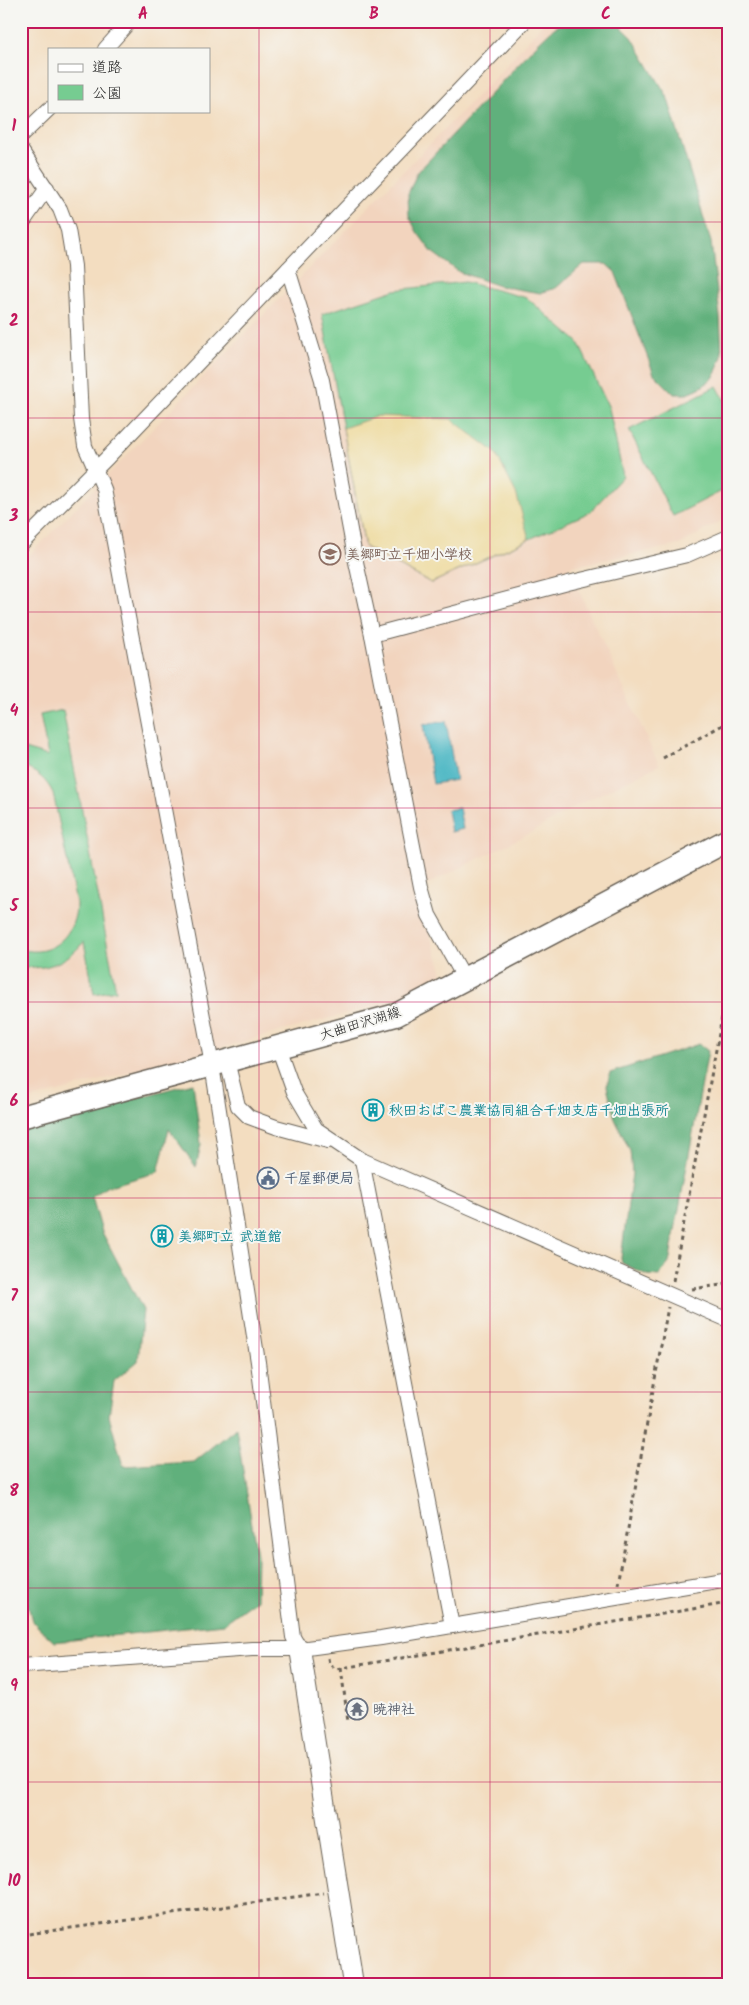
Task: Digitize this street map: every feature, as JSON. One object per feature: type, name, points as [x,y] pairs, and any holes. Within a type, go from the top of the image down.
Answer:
[{"type":"main road","name":"大曲田沢湖線","points":[[21,1117],[396,1015],[728,840]]},
{"type":"street","points":[[106,48],[130,21]]},
{"type":"street","points":[[23,539],[96,469],[525,21]]},
{"type":"street","points":[[21,136],[48,110]]},
{"type":"street","points":[[21,150],[60,209],[68,230],[74,266],[81,419],[85,446],[104,489],[219,1063],[293,1636],[300,1649],[352,1984]]},
{"type":"street","points":[[21,225],[47,188]]},
{"type":"street","points":[[288,269],[322,380],[356,562],[421,887],[430,915],[465,979]]},
{"type":"street","points":[[372,635],[568,582],[687,555],[728,537]]},
{"type":"street","points":[[278,1047],[294,1092],[316,1129],[362,1160],[728,1320]]},
{"type":"street","points":[[219,1063],[238,1106],[249,1117],[276,1127],[338,1144]]},
{"type":"street","points":[[362,1160],[452,1626]]},
{"type":"street","points":[[21,1666],[252,1649],[300,1649],[452,1626],[728,1579]]},
{"type":"path","points":[[663,758],[728,722]]},
{"type":"path","points":[[670,1295],[698,1288],[728,1284]]},
{"type":"path","points":[[326,1645],[329,1664],[336,1669],[728,1603]]},
{"type":"path","points":[[341,1668],[348,1722]]},
{"type":"path","points":[[21,1935],[339,1891]]},
{"type":"shaded area","name":"美郷町立千畑小学校","points":[[545,21],[587,21],[728,300],[728,517],[679,545],[568,567],[659,765],[414,891],[442,969],[439,980],[433,990],[21,1102],[21,564],[499,73]]},
{"type":"green space","points":[[569,21],[615,21],[632,37],[667,96],[711,242],[720,317],[722,356],[714,377],[703,386],[687,394],[674,394],[654,374],[615,272],[606,264],[584,264],[556,288],[540,293],[499,286],[459,272],[432,252],[417,232],[409,216],[408,194],[417,173],[537,44],[554,28]]},
{"type":"green space","points":[[465,282],[527,298],[578,342],[609,408],[623,476],[590,512],[431,583],[365,547],[322,314],[395,290]]},
{"type":"green space","points":[[717,386],[728,406],[728,488],[673,516],[629,430]]},
{"type":"green space","points":[[63,710],[116,990],[94,994],[84,942],[71,955],[56,963],[39,967],[21,966],[21,949],[32,951],[52,947],[61,941],[67,933],[75,914],[76,903],[53,793],[40,776],[21,766],[21,748],[48,756],[40,715]]},
{"type":"green space","points":[[699,1044],[708,1051],[669,1263],[659,1276],[647,1275],[622,1263],[621,1258],[632,1173],[630,1151],[615,1119],[607,1086],[610,1073]]},
{"type":"green space","points":[[193,1083],[201,1144],[196,1167],[169,1129],[158,1172],[106,1187],[92,1197],[102,1232],[143,1310],[138,1361],[114,1381],[109,1416],[123,1466],[194,1462],[236,1428],[257,1555],[256,1600],[223,1624],[54,1642],[32,1621],[21,1577],[21,1128]]},
{"type":"sand","points":[[378,416],[451,419],[495,452],[516,493],[529,539],[431,583],[365,547],[343,428]]},
{"type":"water","points":[[446,721],[456,780],[433,784],[423,725]]},
{"type":"water","points":[[459,808],[463,829],[451,832],[447,810]]},
{"type":"place","name":"美郷町立千畑小学校","points":[[330,554]]},
{"type":"place","name":"秋田おばこ農業協同組合千畑支店千畑出張所","points":[[373,1110]]},
{"type":"place","name":"千屋郵便局","points":[[268,1178]]},
{"type":"place","name":"美郷町立 武道館","points":[[162,1236]]},
{"type":"place","name":"暁神社","points":[[357,1709]]}]
